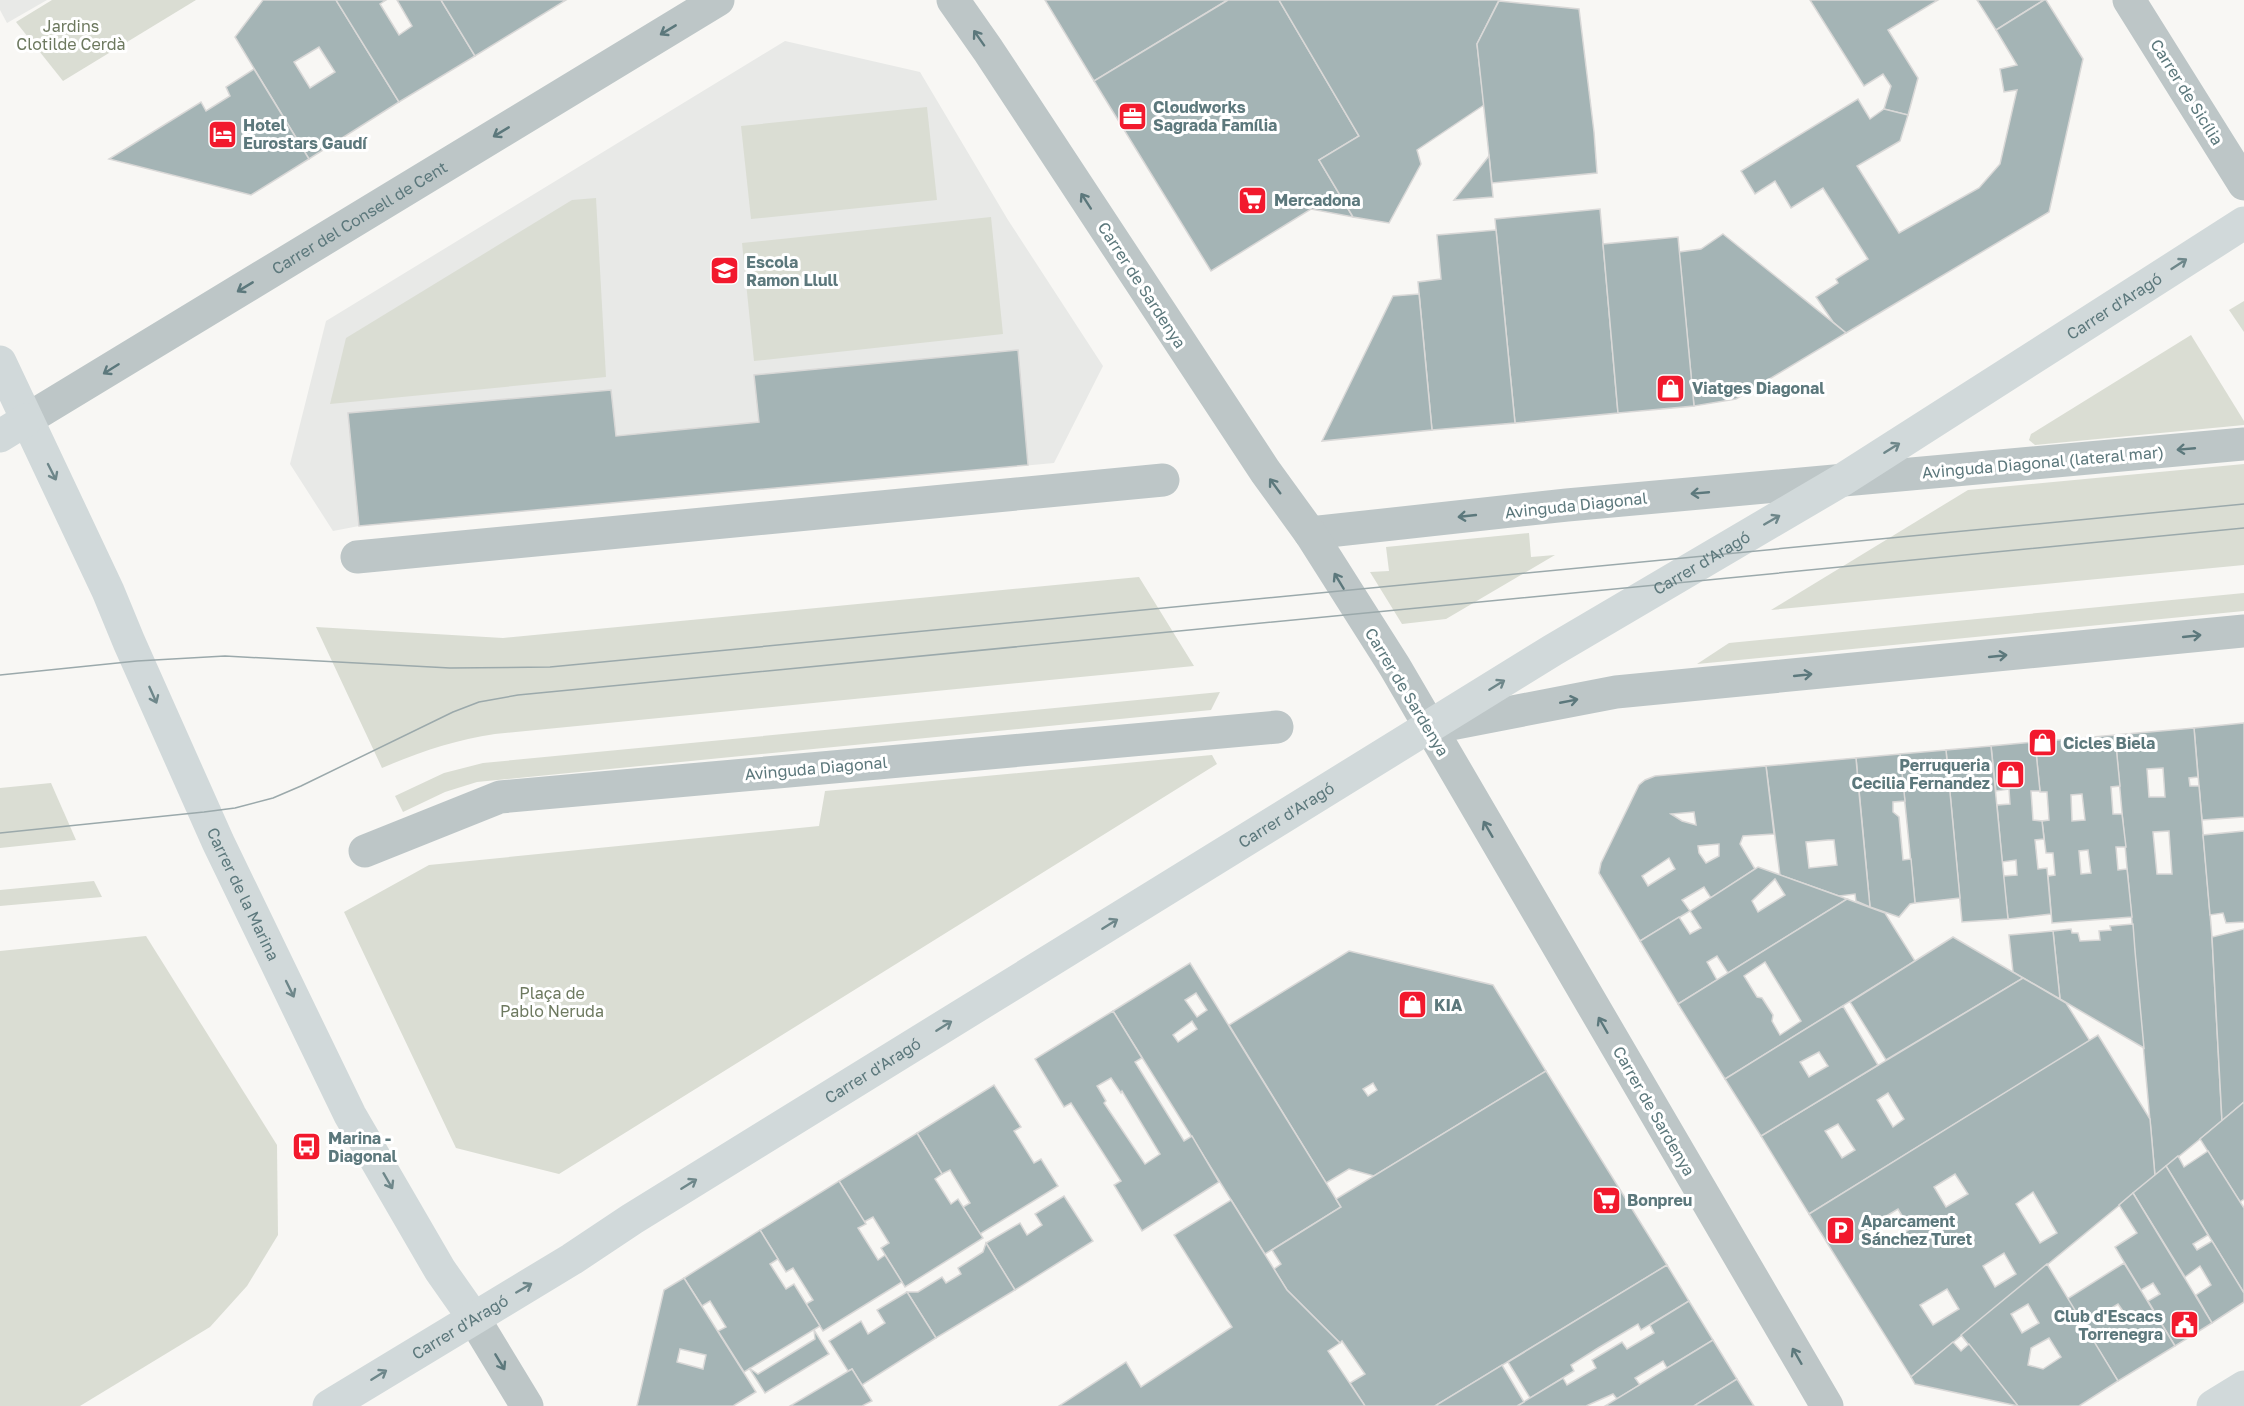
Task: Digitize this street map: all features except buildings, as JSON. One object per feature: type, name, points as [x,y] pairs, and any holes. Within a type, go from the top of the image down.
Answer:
[{"type":"main road","name":"Carrer d'Aragó","points":[[329,1406],[572,1259],[632,1219],[1553,650],[1842,480],[2244,223]]},
{"type":"main road","name":"Carrer de la Marina","points":[[0,362],[13,428],[108,591],[213,832],[350,1115],[440,1270],[474,1317]]},
{"type":"main road","points":[[2213,1406],[2244,1387]]},
{"type":"street","name":"Carrer del Consell de Cent","points":[[13,428],[718,0]]},
{"type":"street","name":"Carrer de Sardenya","points":[[953,0],[1265,471],[1310,533],[1395,667],[1827,1406]]},
{"type":"street","name":"Carrer de Sicília","points":[[2129,0],[2244,184]]},
{"type":"street","name":"Avinguda Diagonal (lateral mar)","points":[[1842,480],[2244,444]]},
{"type":"street","points":[[357,557],[1163,480]]},
{"type":"street","name":"Avinguda Diagonal","points":[[1310,533],[1567,505],[1842,480]]},
{"type":"street","points":[[1430,728],[1616,692],[2244,631]]},
{"type":"street","name":"Avinguda Diagonal","points":[[365,850],[500,797],[1277,727]]},
{"type":"street","name":"Carrer de la Marina","points":[[474,1317],[527,1406]]},
{"type":"shaded area","points":[[0,0],[47,0],[7,23],[0,10]]},
{"type":"shaded area","name":"Escola Ramon Llull","points":[[785,41],[920,72],[1008,220],[1103,366],[1054,463],[359,526],[333,531],[290,464],[326,321]]},
{"type":"green space","name":"Jardins Clotilde Cerdà","points":[[52,0],[196,0],[63,81],[16,22]]},
{"type":"green space","points":[[927,107],[937,200],[751,219],[741,126]]},
{"type":"green space","points":[[596,198],[606,377],[330,404],[346,338],[572,200]]},
{"type":"green space","points":[[991,217],[1003,334],[754,361],[742,243]]},
{"type":"green space","points":[[2244,301],[2244,332],[2229,310]]},
{"type":"green space","points":[[2191,335],[2244,421],[2244,425],[2035,445],[2029,440],[2031,434]]},
{"type":"green space","points":[[2244,464],[2244,565],[1771,610],[1968,490]]},
{"type":"green space","points":[[1529,533],[1531,557],[1555,555],[1446,619],[1402,624],[1370,572],[1389,571],[1386,547]]},
{"type":"green space","points":[[1139,577],[1194,666],[495,734],[437,747],[382,768],[316,627],[503,638]]},
{"type":"green space","points":[[2244,593],[2244,611],[1697,664],[1729,643]]},
{"type":"green space","points":[[1220,692],[1211,710],[477,782],[445,792],[403,812],[395,796],[444,773],[483,763]]},
{"type":"green space","name":"Plaça de Pablo Neruda","points":[[1212,755],[1217,764],[559,1174],[456,1148],[344,912],[429,865],[819,826],[825,791]]},
{"type":"green space","points":[[51,783],[76,840],[0,848],[0,788]]},
{"type":"green space","points":[[94,881],[102,897],[0,906],[0,890]]},
{"type":"green space","points":[[146,936],[277,1145],[278,1235],[247,1286],[210,1327],[80,1406],[0,1406],[0,951]]},
{"type":"tram line","points":[[0,675],[137,661],[225,656],[450,668],[550,667],[2244,504]]},
{"type":"tram line","points":[[0,833],[204,812],[235,808],[273,798],[453,712],[479,702],[518,695],[2244,528]]},
{"type":"place","name":"Cloudworks Sagrada Família","points":[[1132,116]]},
{"type":"place","name":"Hotel Eurostars Gaudí","points":[[222,134]]},
{"type":"place","name":"Mercadona","points":[[1253,200]]},
{"type":"place","name":"Escola Ramon Llull","points":[[725,271]]},
{"type":"place","name":"Viatges Diagonal","points":[[1671,388]]},
{"type":"place","name":"Cicles Biela","points":[[2042,743]]},
{"type":"place","name":"Perruqueria Cecilia Fernandez","points":[[2011,774]]},
{"type":"place","name":"KIA","points":[[1413,1005]]},
{"type":"place","name":"Marina - Diagonal","points":[[307,1147]]},
{"type":"place","name":"Bonpreu","points":[[1606,1200]]},
{"type":"place","name":"Aparcament Sánchez Turet","points":[[1840,1230]]},
{"type":"place","name":"Club d'Escacs Torrenegra","points":[[2184,1325]]}]
